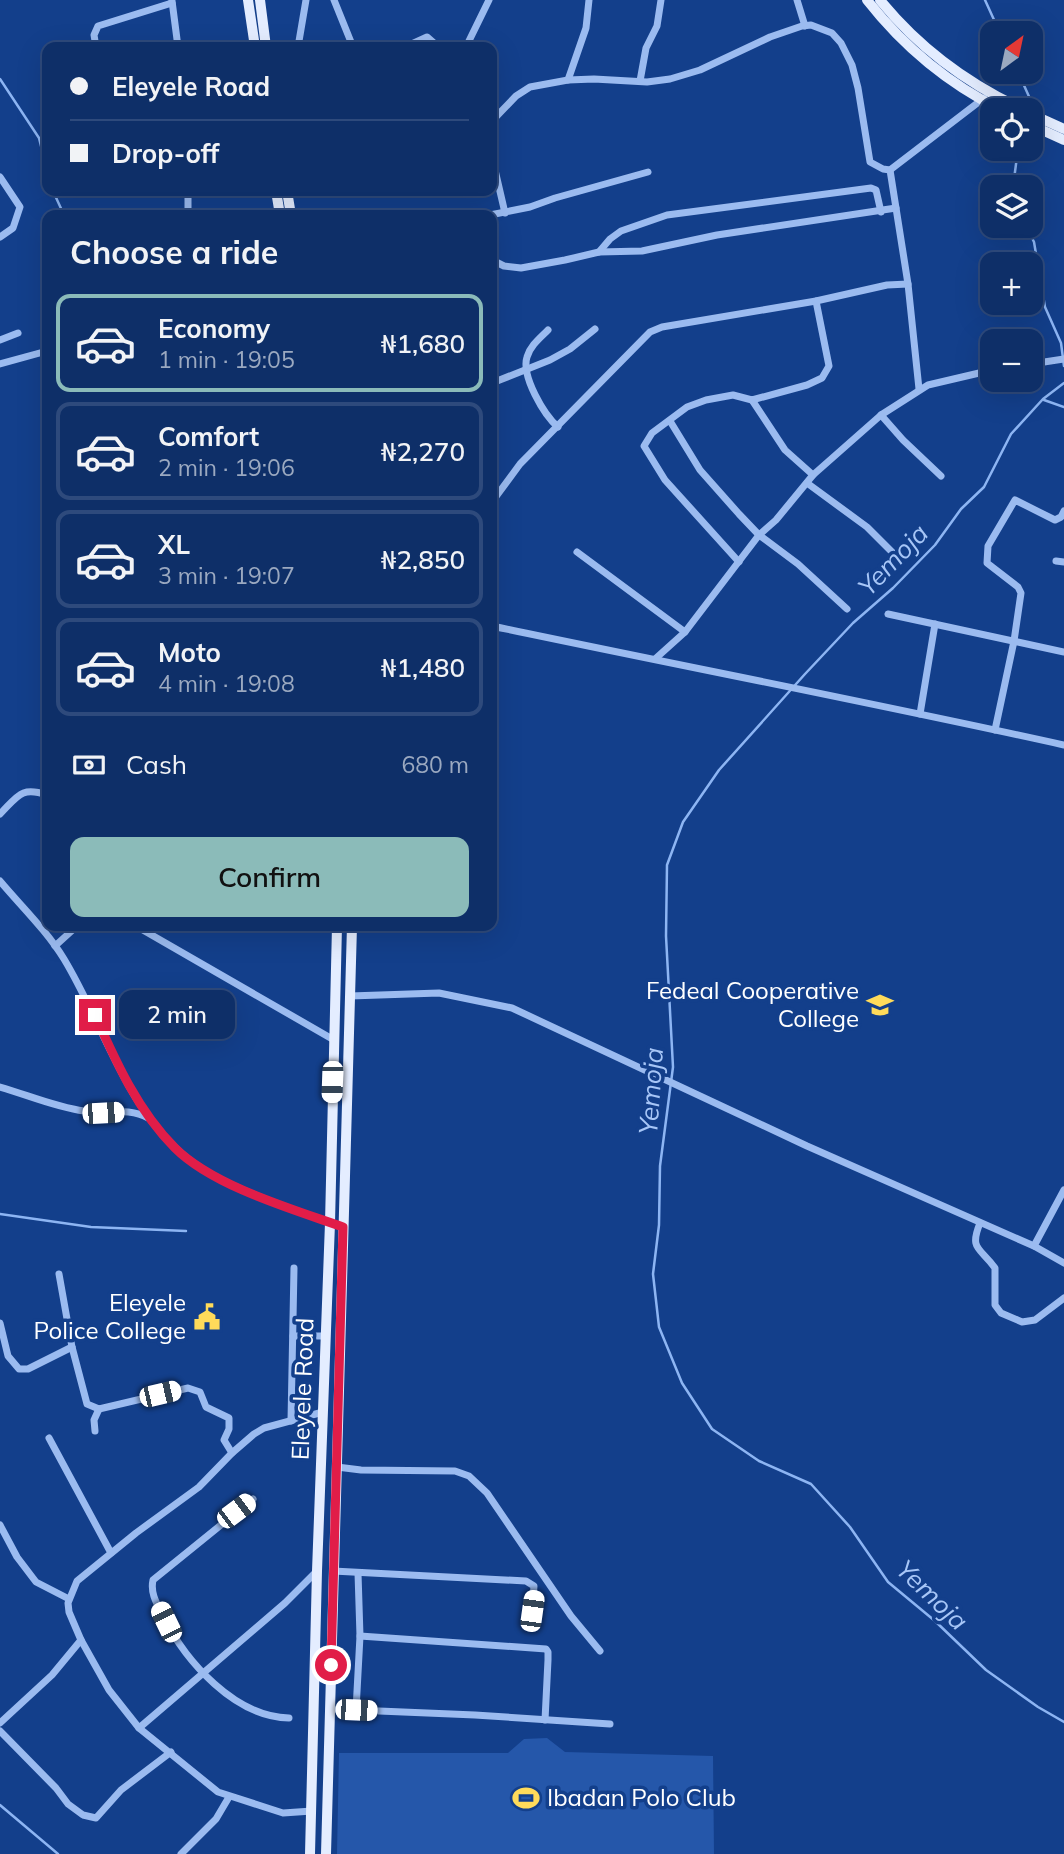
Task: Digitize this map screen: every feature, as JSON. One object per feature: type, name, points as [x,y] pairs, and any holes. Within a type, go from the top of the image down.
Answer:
[{"type":"main road","points":[[248,0],[254,42]]},
{"type":"main road","points":[[260,0],[265,42]]},
{"type":"main road","points":[[867,0],[898,36],[952,82],[989,98]]},
{"type":"main road","points":[[880,0],[924,46],[986,97]]},
{"type":"main road","points":[[1043,120],[1064,130]]},
{"type":"main road","points":[[1043,130],[1064,140]]},
{"type":"main road","name":"Eleyele Road","points":[[310,1854],[337,931]]},
{"type":"main road","name":"Eleyele Road","points":[[326,1854],[352,931]]},
{"type":"street","points":[[298,42],[306,0]]},
{"type":"street","points":[[334,0],[351,42]]},
{"type":"street","points":[[468,42],[489,0]]},
{"type":"street","points":[[568,80],[586,28],[589,0]]},
{"type":"street","points":[[640,81],[646,48],[657,26],[661,0]]},
{"type":"street","points":[[797,0],[804,26]]},
{"type":"street","points":[[95,42],[94,34],[99,26],[172,1],[177,42]]},
{"type":"street","points":[[497,116],[523,90],[568,80],[670,79],[699,70],[769,37],[804,26],[821,27],[832,33],[841,43],[852,65],[858,88],[870,162],[883,169],[890,170],[986,97]]},
{"type":"street","points":[[416,42],[428,37],[433,42]]},
{"type":"street","points":[[890,170],[908,284],[919,389]]},
{"type":"street","points":[[497,214],[648,172]]},
{"type":"street","points":[[0,177],[20,207],[13,228],[0,237]]},
{"type":"street","points":[[497,179],[505,213]]},
{"type":"street","points":[[599,252],[610,239],[634,225],[696,210],[871,188],[876,190],[880,212]]},
{"type":"street","points":[[497,262],[521,268],[599,252],[642,251],[717,235],[896,208]]},
{"type":"street","points":[[497,495],[520,464],[650,332],[662,327],[816,301],[887,285],[908,284]]},
{"type":"street","points":[[739,562],[665,480],[644,446],[652,433],[687,407],[733,395],[752,400],[807,384],[828,372],[816,301]]},
{"type":"street","points":[[548,330],[530,349],[526,368],[539,405],[548,419],[558,427]]},
{"type":"street","points":[[497,381],[550,360],[595,330]]},
{"type":"street","points":[[0,340],[18,333]]},
{"type":"street","points":[[0,364],[42,352]]},
{"type":"street","points":[[1043,362],[1064,359]]},
{"type":"street","points":[[655,659],[685,632],[759,535],[776,520],[813,475],[881,415],[919,389],[936,381],[980,372]]},
{"type":"street","points":[[752,400],[785,450],[813,475]]},
{"type":"street","points":[[881,415],[902,440],[941,476]]},
{"type":"street","points":[[670,421],[700,470],[759,535],[798,564],[847,609]]},
{"type":"street","points":[[807,483],[867,527],[899,559]]},
{"type":"street","points":[[995,730],[1021,593],[1018,587],[987,563],[988,546],[1015,500],[1055,520],[1061,517],[1064,511]]},
{"type":"street","points":[[578,552],[685,632]]},
{"type":"street","points":[[888,614],[1064,652]]},
{"type":"street","points":[[920,714],[935,624]]},
{"type":"street","points":[[497,627],[1064,745]]},
{"type":"street","points":[[0,814],[25,791],[32,789],[42,793]]},
{"type":"street","points":[[0,881],[42,931]]},
{"type":"street","points":[[42,931],[55,946],[82,991],[126,1080],[152,1120],[175,1148],[198,1167],[233,1185],[343,1227]]},
{"type":"street","points":[[55,946],[68,931]]},
{"type":"street","points":[[145,931],[334,1040]]},
{"type":"street","points":[[350,996],[439,993],[496,1003],[527,1014],[807,1146],[1034,1246],[1064,1263]]},
{"type":"street","points":[[0,1087],[66,1108],[103,1113],[132,1112],[152,1120]]},
{"type":"street","points":[[1034,1246],[1064,1190]]},
{"type":"street","points":[[980,1223],[974,1238],[976,1249],[995,1268],[995,1305],[1001,1313],[1022,1322],[1035,1320],[1064,1298]]},
{"type":"street","points":[[290,1421],[294,1268]]},
{"type":"street","points":[[59,1275],[72,1347],[87,1404],[99,1409],[188,1388],[200,1392],[206,1407],[229,1418],[225,1440],[232,1453]]},
{"type":"street","points":[[0,1323],[8,1356],[19,1369],[29,1368],[72,1347]]},
{"type":"street","points":[[293,1336],[325,1336]]},
{"type":"street","points":[[95,1431],[94,1420],[99,1409]]},
{"type":"street","points":[[312,1811],[283,1813],[229,1797],[199,1779],[171,1752],[139,1728],[110,1690],[81,1640],[69,1612],[69,1600],[77,1581],[199,1487],[232,1453],[264,1428],[323,1412]]},
{"type":"street","points":[[49,1438],[111,1553]]},
{"type":"street","points":[[337,1467],[361,1470],[455,1471],[469,1476],[487,1493],[505,1517],[571,1616],[600,1651]]},
{"type":"street","points":[[253,1499],[153,1580],[151,1589],[166,1622],[202,1674],[256,1712],[274,1718],[289,1718]]},
{"type":"street","points":[[0,1525],[17,1558],[36,1582],[69,1600]]},
{"type":"street","points":[[139,1728],[285,1603],[317,1571]]},
{"type":"street","points":[[332,1571],[526,1581],[534,1586],[532,1611]]},
{"type":"street","points":[[356,1710],[360,1636],[358,1573]]},
{"type":"street","points":[[360,1636],[545,1648],[548,1652],[545,1720]]},
{"type":"street","points":[[0,1724],[52,1675],[81,1640]]},
{"type":"street","points":[[331,1709],[610,1724]]},
{"type":"street","points":[[0,1731],[56,1788],[68,1804],[83,1815],[96,1818],[121,1790],[171,1752]]},
{"type":"street","points":[[181,1854],[216,1819],[229,1797]]},
{"type":"shaded area","name":"Ibadan Polo Club","points":[[547,1738],[565,1752],[713,1756],[714,1854],[337,1854],[339,1753],[508,1753],[524,1739]]},
{"type":"waterway","name":"Yemoja","points":[[985,0],[995,21]]},
{"type":"waterway","points":[[0,79],[39,138],[42,150]]},
{"type":"waterway","name":"Yemoja","points":[[1023,84],[1030,98]]},
{"type":"waterway","name":"Yemoja","points":[[1015,175],[1016,161]]},
{"type":"waterway","points":[[55,196],[62,210]]},
{"type":"waterway","name":"Yemoja","points":[[1032,238],[1045,307],[1061,343],[1064,366]]},
{"type":"waterway","name":"Yemoja","points":[[1064,383],[1043,399],[1011,434],[984,487],[961,509],[935,545],[893,588],[853,623],[805,674],[719,770],[683,822],[667,865],[666,936],[673,1067],[660,1166],[659,1225],[653,1274],[659,1327],[682,1383],[712,1429],[759,1461],[811,1484],[850,1527],[888,1582],[935,1621],[986,1670],[1064,1722]]},
{"type":"waterway","points":[[1044,400],[1064,407]]},
{"type":"waterway","points":[[0,1214],[91,1227],[186,1231]]},
{"type":"waterway","points":[[0,1805],[58,1854]]},
{"type":"place","name":"Fedeal Cooperative College","points":[[880,1005]]},
{"type":"place","name":"Eleyele Police College","points":[[207,1317]]},
{"type":"place","name":"Ibadan Polo Club","points":[[526,1798]]},
{"type":"route","points":[[95,1015],[135,1095],[156,1127],[175,1148],[198,1167],[233,1185],[343,1227],[331,1665]]}]
